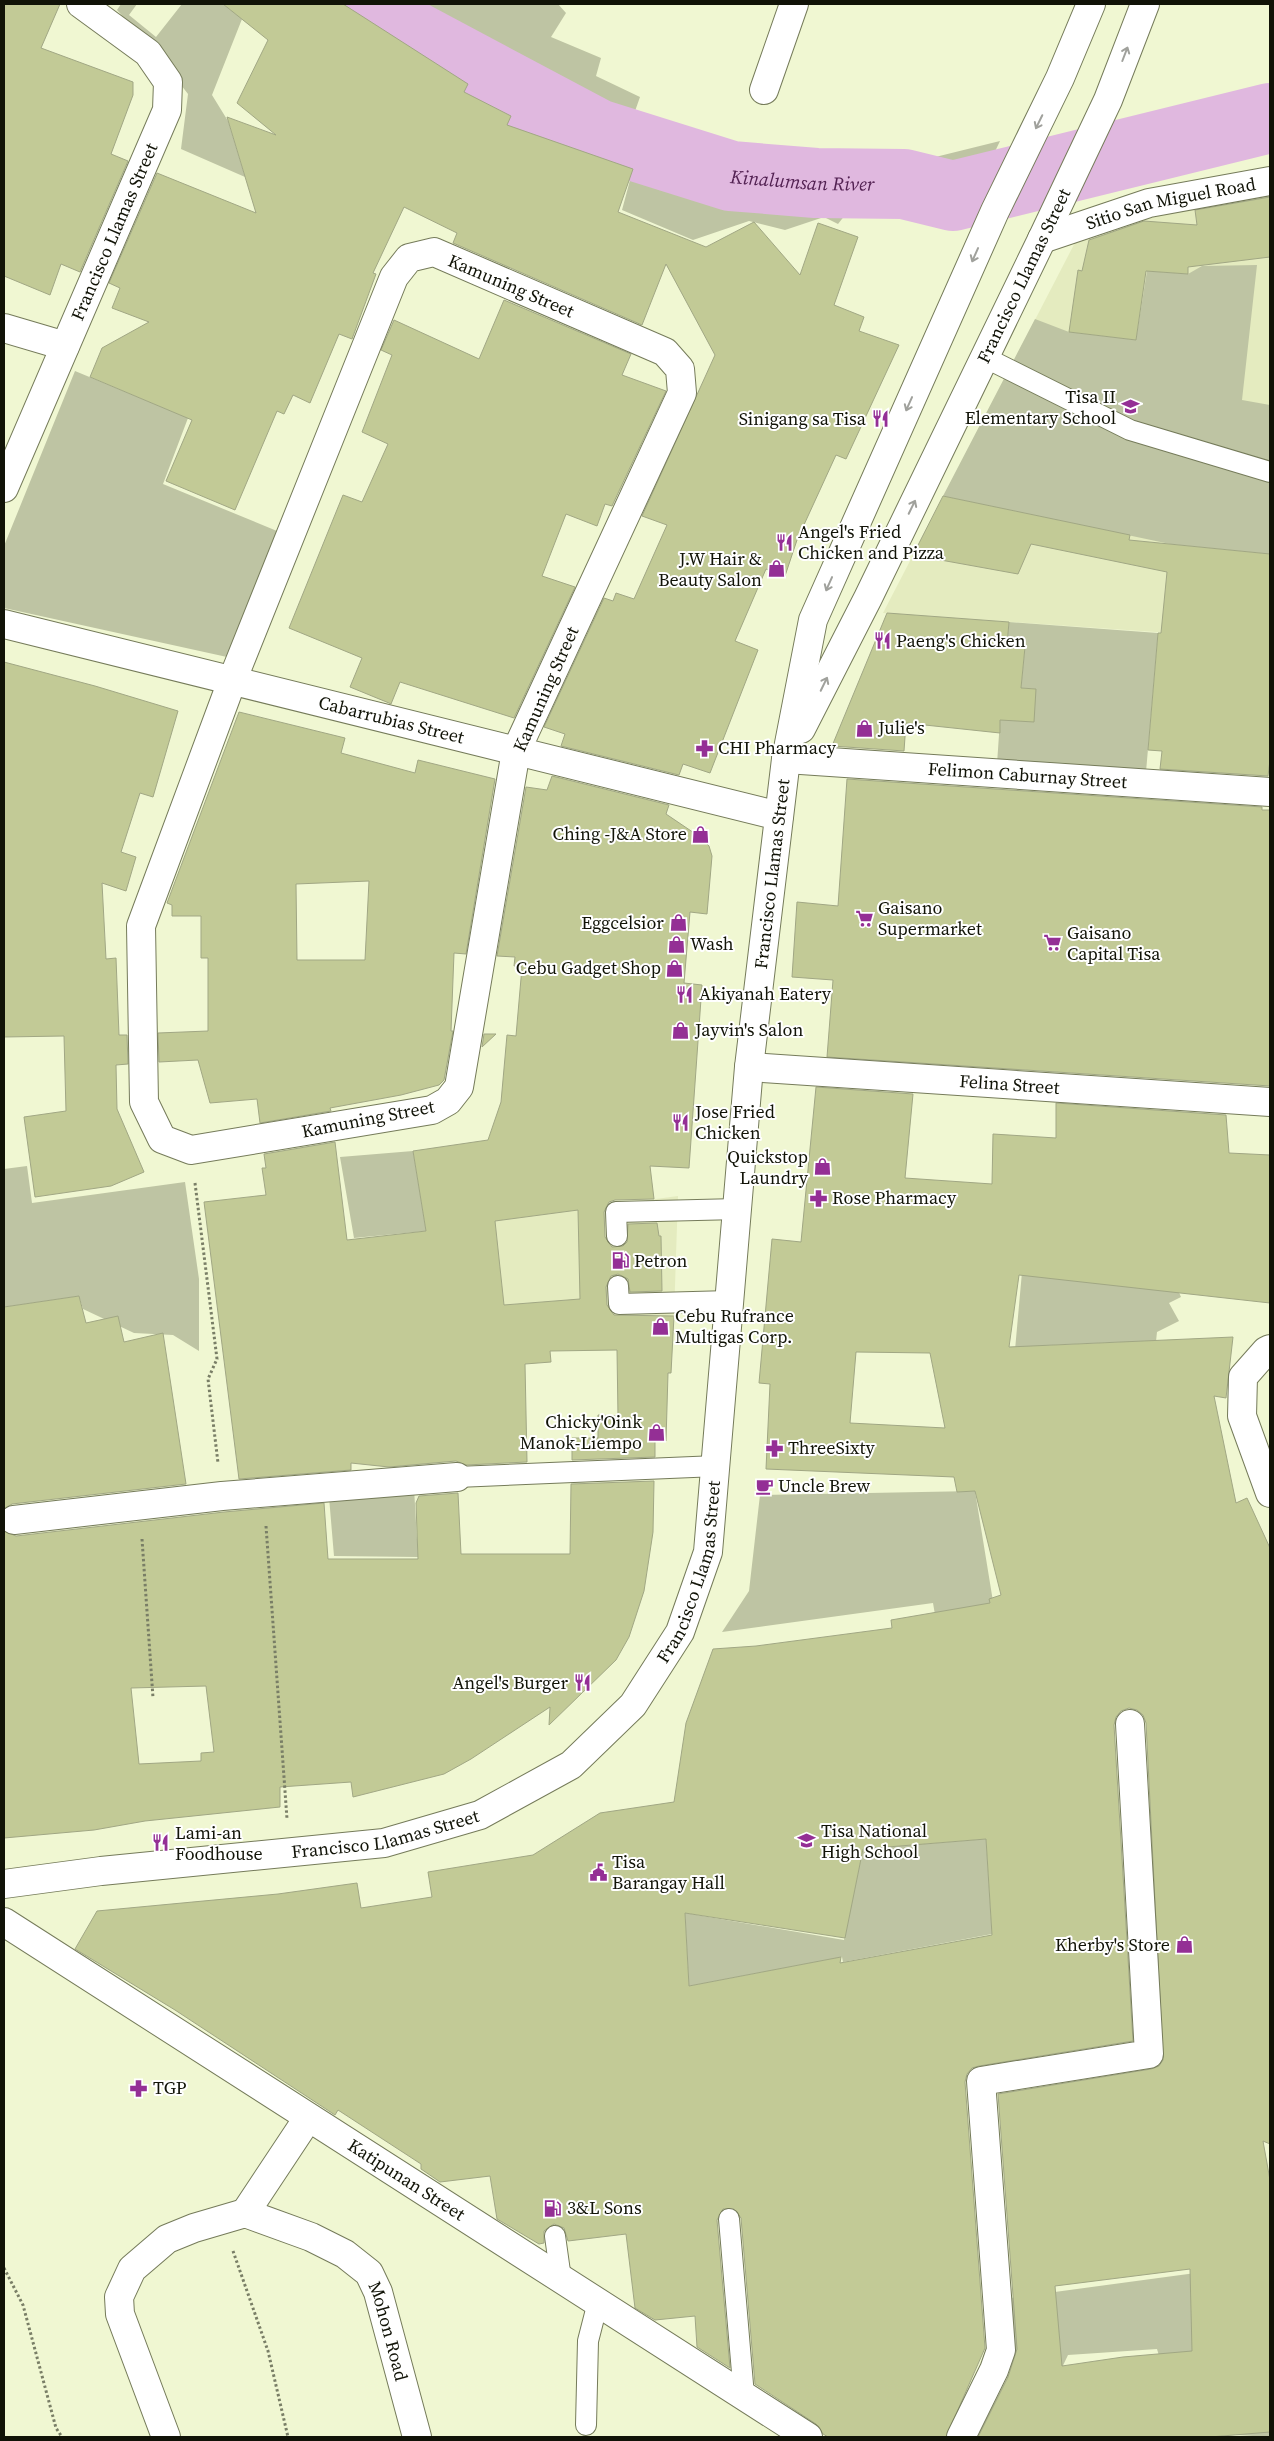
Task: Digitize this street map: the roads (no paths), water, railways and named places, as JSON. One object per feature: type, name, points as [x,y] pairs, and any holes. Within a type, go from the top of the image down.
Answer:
[{"type":"street","name":"Francisco Llamas Street","points":[[4,488],[167,110],[168,82],[148,53],[81,4]]},
{"type":"street","points":[[764,90],[794,4]]},
{"type":"street","name":"Francisco Llamas Street","points":[[4,1884],[101,1871],[384,1843],[480,1815],[571,1765],[633,1705],[680,1632],[708,1552],[717,1466],[749,1066],[786,759],[813,620],[995,211],[1060,78],[1091,4]]},
{"type":"street","name":"Francisco Llamas Street","points":[[786,759],[868,598],[1047,230],[1108,100],[1145,4]]},
{"type":"street","name":"Sitio San Miguel Road","points":[[1047,230],[1149,203],[1270,181]]},
{"type":"street","name":"Kamuning Street","points":[[434,252],[665,352],[680,370],[682,393],[516,751],[459,1087],[448,1102],[432,1110],[191,1150],[162,1138],[144,1102],[141,926],[232,680],[394,277],[410,258],[434,252]]},
{"type":"street","points":[[4,328],[65,346]]},
{"type":"street","name":"Cabarrubias Street","points":[[4,624],[779,816]]},
{"type":"street","name":"Felimon Caburnay Street","points":[[786,759],[1270,792]]},
{"type":"street","name":"Felina Street","points":[[749,1066],[1270,1102]]},
{"type":"street","points":[[1270,1350],[1266,1351],[1243,1377],[1242,1416],[1270,1493]]},
{"type":"street","points":[[14,1520],[222,1496],[456,1477]]},
{"type":"street","points":[[960,2437],[994,2370],[1001,2350],[981,2081],[1149,2054],[1130,1724]]},
{"type":"street","name":"Katipunan Street","points":[[4,1922],[808,2437]]},
{"type":"street","points":[[166,2437],[120,2314],[118,2297],[132,2269],[167,2239],[194,2228],[234,2217],[308,2118]]},
{"type":"street","name":"Mohon Road","points":[[234,2217],[311,2237],[345,2254],[370,2273],[378,2292],[417,2437]]},
{"type":"lane","points":[[984,357],[1130,430],[1270,472]]},
{"type":"lane","points":[[617,1236],[616,1212],[738,1210]]},
{"type":"lane","points":[[618,1286],[619,1304],[730,1301]]},
{"type":"lane","points":[[456,1477],[717,1466]]},
{"type":"lane","points":[[729,2220],[744,2396]]},
{"type":"lane","points":[[555,2236],[561,2279]]},
{"type":"lane","points":[[586,2425],[588,2341],[598,2302]]},
{"type":"waterway","name":"Kinalumsan River","points":[[364,4],[400,29],[597,134],[731,176],[816,183],[904,184],[953,196],[1270,118]]},
{"type":"place","name":"Tisa II Elementary School","points":[[1130,407]]},
{"type":"place","name":"Sinigang sa Tisa","points":[[880,419]]},
{"type":"place","name":"Angel's Fried Chicken and Pizza","points":[[784,542]]},
{"type":"place","name":"J.W Hair & Beauty Salon","points":[[776,569]]},
{"type":"place","name":"Paeng's Chicken","points":[[882,641]]},
{"type":"place","name":"Julie's","points":[[864,728]]},
{"type":"place","name":"CHI Pharmacy","points":[[704,748]]},
{"type":"place","name":"Ching -J&A Store","points":[[701,834]]},
{"type":"place","name":"Gaisano Supermarket","points":[[864,918]]},
{"type":"place","name":"Eggcelsior","points":[[678,923]]},
{"type":"place","name":"Gaisano Capital Tisa","points":[[1053,943]]},
{"type":"place","name":"Wash","points":[[676,944]]},
{"type":"place","name":"Cebu Gadget Shop","points":[[675,968]]},
{"type":"place","name":"Akiyanah Eatery","points":[[685,994]]},
{"type":"place","name":"Jayvin's Salon","points":[[681,1030]]},
{"type":"place","name":"Jose Fried Chicken","points":[[681,1122]]},
{"type":"place","name":"Quickstop Laundry","points":[[822,1167]]},
{"type":"place","name":"Rose Pharmacy","points":[[818,1198]]},
{"type":"place","name":"Petron","points":[[620,1261]]},
{"type":"place","name":"Cebu Rufrance Multigas Corp.","points":[[661,1326]]},
{"type":"place","name":"Chicky'Oink Manok-Liempo","points":[[656,1432]]},
{"type":"place","name":"ThreeSixty","points":[[774,1448]]},
{"type":"place","name":"Uncle Brew","points":[[764,1486]]},
{"type":"place","name":"Angel's Burger","points":[[582,1683]]},
{"type":"place","name":"Tisa National High School","points":[[807,1841]]},
{"type":"place","name":"Lami-an Foodhouse","points":[[161,1843]]},
{"type":"place","name":"Tisa Barangay Hall","points":[[598,1872]]},
{"type":"place","name":"Kherby's Store","points":[[1184,1945]]},
{"type":"place","name":"TGP","points":[[139,2088]]},
{"type":"place","name":"3&L Sons","points":[[553,2208]]}]
